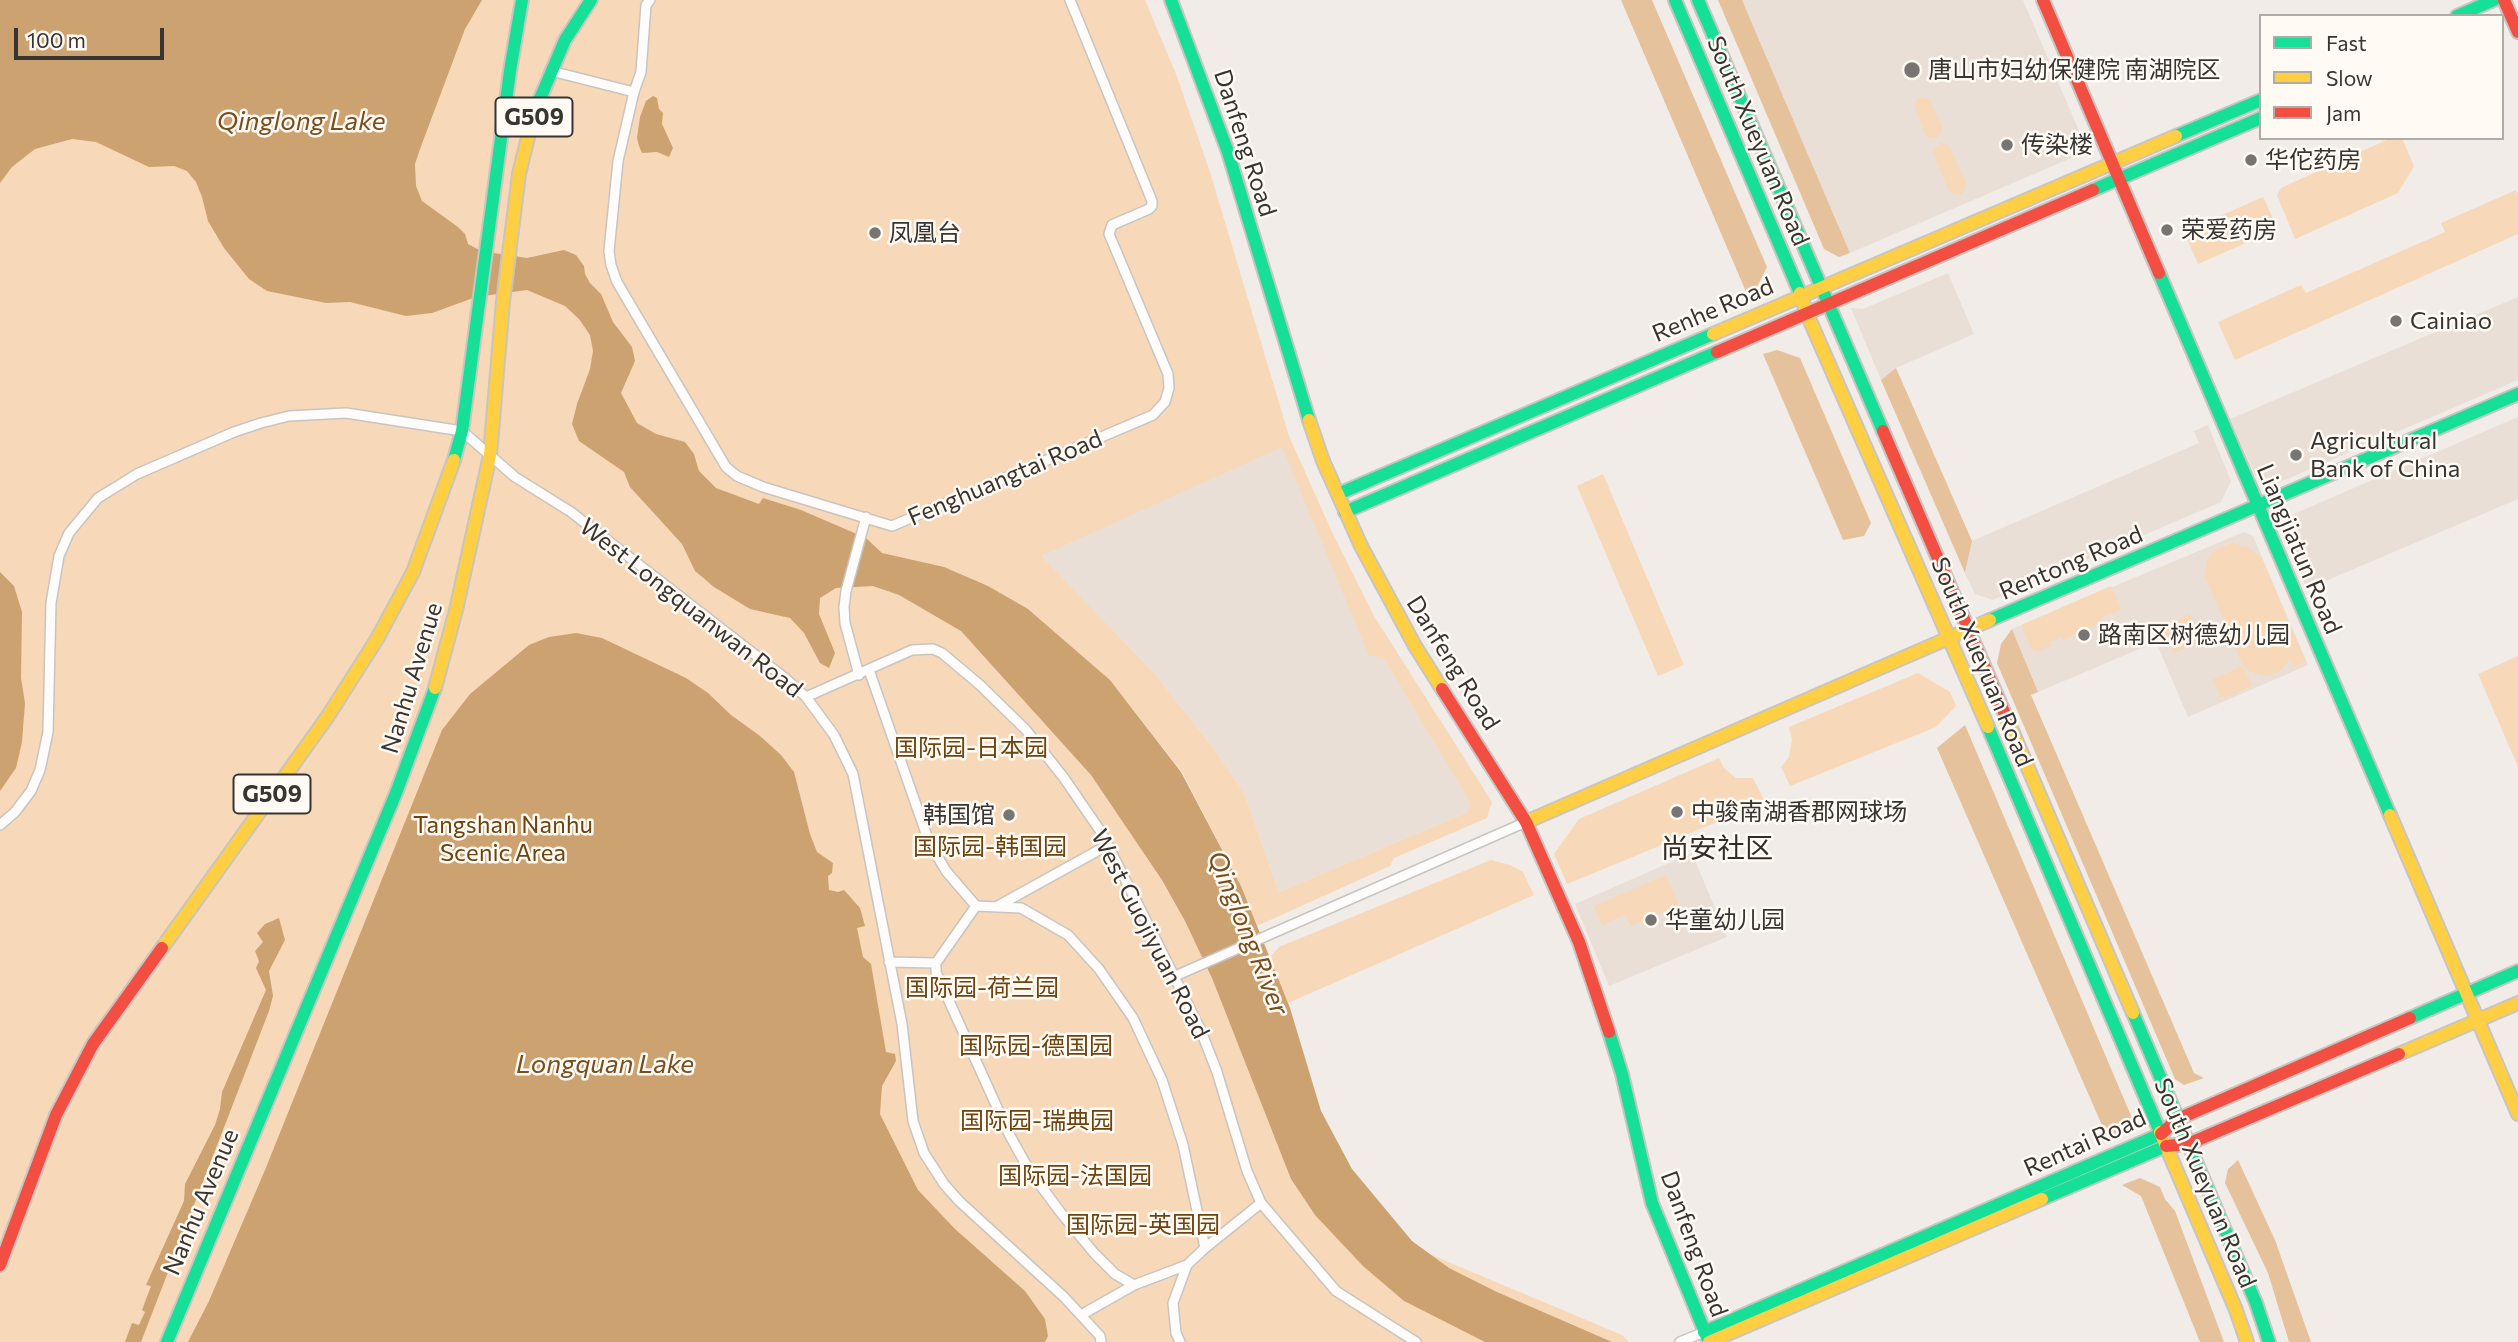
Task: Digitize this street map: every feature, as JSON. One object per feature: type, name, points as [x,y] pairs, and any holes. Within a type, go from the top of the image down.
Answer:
[{"type":"main road","name":"Nanhu Avenue","points":[[0,1265],[56,1115],[93,1044],[328,716],[377,639],[413,572],[444,490],[462,431],[522,0]]},
{"type":"main road","name":"Nanhu Avenue","points":[[167,1342],[396,793],[432,699],[456,610],[490,455],[503,302],[519,174],[537,102],[565,40],[591,0]]},
{"type":"main road","name":"Danfeng Road","points":[[1171,0],[1228,152],[1305,410],[1345,512],[1407,632],[1526,822],[1579,942],[1596,987],[1622,1074],[1652,1203],[1707,1339]]},
{"type":"main road","name":"South Xueyuan Road","points":[[1675,0],[1807,314],[1950,638],[2164,1140],[2247,1342]]},
{"type":"main road","name":"South Xueyuan Road","points":[[1698,0],[1970,629],[2256,1303],[2269,1342]]},
{"type":"main road","name":"Liangjiatun Road","points":[[2043,0],[2518,1114]]},
{"type":"main road","points":[[2462,14],[2494,0]]},
{"type":"main road","points":[[2508,9],[2518,32]]},
{"type":"main road","name":"Renhe Road","points":[[1338,494],[2259,101]]},
{"type":"main road","name":"Renhe Road","points":[[1345,512],[2259,119]]},
{"type":"main road","name":"Rentong Road","points":[[1526,822],[2518,394]]},
{"type":"main road","name":"Rentai Road","points":[[1707,1339],[2164,1140],[2178,1119],[2518,971]]},
{"type":"main road","name":"Rentai Road","points":[[2164,1140],[2188,1144],[2518,1003]]},
{"type":"street","name":"Fenghuangtai Road","points":[[650,0],[646,5],[641,72],[618,162],[609,251],[617,282],[726,467],[737,476],[763,487],[892,526],[1153,415],[1165,402],[1169,387],[1168,374],[1109,234],[1112,225],[1149,209],[1152,201],[1070,0]]},
{"type":"street","points":[[551,71],[634,92]]},
{"type":"street","points":[[0,825],[15,812],[31,791],[40,770],[48,732],[51,603],[59,556],[69,533],[98,498],[137,474],[234,432],[289,416],[346,413],[462,431]]},
{"type":"street","name":"West Longquanwan Road","points":[[462,431],[515,477],[571,512],[785,678],[806,697],[834,735],[853,774],[902,1024],[912,1121],[924,1153],[944,1184],[959,1201],[1081,1315],[1100,1336],[1101,1342]]},
{"type":"street","points":[[859,675],[845,623],[846,591],[866,517]]},
{"type":"street","name":"West Guojiyuan Road","points":[[806,697],[912,650],[933,649],[942,653],[980,685],[1026,730],[1064,778],[1108,845],[1201,1031],[1217,1072],[1247,1171],[1261,1203],[1336,1290],[1416,1342]]},
{"type":"street","points":[[869,670],[929,842],[946,872],[976,906],[1021,908],[1068,935],[1116,991],[1133,1018],[1162,1080],[1183,1145],[1205,1248]]},
{"type":"street","points":[[1173,977],[1526,822]]},
{"type":"street","points":[[996,907],[1108,845]]},
{"type":"street","points":[[976,906],[936,963],[936,972],[995,1104],[1029,1170],[1060,1213],[1094,1253],[1115,1274],[1134,1285]]},
{"type":"street","points":[[889,962],[936,963]]},
{"type":"street","points":[[1081,1315],[1134,1285],[1187,1265],[1261,1203]]},
{"type":"street","points":[[1180,1342],[1176,1333],[1173,1303],[1187,1265]]},
{"type":"street","points":[[1680,1342],[1707,1339]]},
{"type":"shaded area","points":[[1621,0],[1652,0],[1767,267],[1750,301]]},
{"type":"shaded area","points":[[1718,0],[1742,0],[1850,253],[1839,257],[1824,249]]},
{"type":"shaded area","name":"唐山市妇幼保健院 南湖院区","points":[[1742,0],[2023,0],[2083,140],[2076,156],[1850,253]]},
{"type":"shaded area","points":[[1948,273],[1974,334],[1896,368],[1881,380],[1851,308],[1863,309]]},
{"type":"shaded area","points":[[2518,297],[2518,380],[2271,486],[2255,475],[2230,419]]},
{"type":"shaded area","points":[[1777,350],[1800,358],[1871,523],[1864,536],[1843,540],[1763,354]]},
{"type":"shaded area","points":[[1896,368],[1972,541],[1965,573],[1881,380]]},
{"type":"shaded area","points":[[2518,417],[2518,499],[2307,589],[2280,527],[2289,516]]},
{"type":"shaded area","points":[[2208,425],[2231,481],[2221,502],[1993,600],[1975,594],[1965,573],[1972,541],[2199,443],[2194,431]]},
{"type":"shaded area","points":[[1283,446],[1369,655],[1383,657],[1471,802],[1468,812],[1279,892],[1243,791],[1213,748],[1154,673],[1040,556]]},
{"type":"shaded area","points":[[2244,532],[2253,536],[2308,665],[2188,717],[2156,642],[2038,692],[2012,629]]},
{"type":"shaded area","points":[[2012,629],[2038,692],[2031,695],[2194,1073],[2204,1078],[2184,1085],[2175,1079],[1997,663],[2001,644]]},
{"type":"shaded area","points":[[1965,725],[2132,1118],[2119,1135],[2108,1139],[1937,748]]},
{"type":"shaded area","name":"华童幼儿园","points":[[1692,853],[1727,937],[1609,986],[1575,904]]},
{"type":"shaded area","points":[[2238,1160],[2275,1240],[2311,1342],[2289,1342],[2268,1273],[2225,1183],[2228,1169]]},
{"type":"shaded area","points":[[2140,1178],[2160,1187],[2165,1199],[2175,1211],[2224,1342],[2200,1342],[2141,1196],[2122,1185]]},
{"type":"green space","name":"Tangshan Nanhu Scenic Area","points":[[0,0],[1145,0],[1176,74],[1210,172],[1289,436],[1332,532],[1374,616],[1492,802],[1487,818],[1394,858],[1390,866],[1257,926],[1241,886],[1182,772],[1110,680],[1028,609],[1313,1126],[1403,1243],[1622,1335],[1629,1342],[0,1342]],"holes":[[[1282,447],[1369,656],[1383,657],[1470,802],[1468,812],[1279,892],[1243,791],[1213,748],[1154,673],[1041,556]]]},
{"type":"green space","points":[[1922,97],[1930,100],[1942,127],[1937,138],[1928,138],[1925,134],[1914,107],[1917,99]]},
{"type":"green space","points":[[2387,140],[2403,140],[2414,166],[2398,193],[2295,239],[2277,195],[2281,188]]},
{"type":"green space","points":[[1941,143],[1949,146],[1966,183],[1966,188],[1960,195],[1949,191],[1933,153]]},
{"type":"green space","points":[[2516,190],[2518,234],[2235,360],[2218,322],[2301,285],[2306,293],[2445,232],[2441,223]]},
{"type":"green space","points":[[2263,197],[2278,229],[2198,264],[2184,232]]},
{"type":"green space","points":[[1603,474],[1684,665],[1658,676],[1577,486]]},
{"type":"green space","points":[[2232,543],[2248,547],[2262,559],[2306,661],[2294,667],[2290,658],[2282,669],[2265,676],[2249,671],[2241,662],[2204,574],[2208,558],[2214,550]]},
{"type":"green space","points":[[2111,586],[2121,609],[2100,618],[2102,623],[2063,640],[2061,637],[2050,642],[2051,646],[2037,652],[2032,650],[2021,625]]},
{"type":"green space","points":[[2190,614],[2202,641],[2174,653],[2162,626]]},
{"type":"green space","points":[[2518,656],[2518,767],[2478,674]]},
{"type":"green space","points":[[2243,666],[2252,686],[2221,699],[2213,679]]},
{"type":"green space","points":[[1918,673],[1950,692],[1956,706],[1936,727],[1790,786],[1781,767],[1789,757],[1792,739],[1789,727]]},
{"type":"green space","points":[[1719,758],[1724,768],[1736,778],[1753,778],[1764,800],[1746,808],[1730,807],[1715,823],[1567,884],[1554,854],[1579,819]]},
{"type":"green space","points":[[1491,860],[1523,872],[1534,895],[1288,1003],[1268,959],[1279,947]]},
{"type":"green space","points":[[1666,875],[1679,905],[1631,926],[1625,915],[1602,925],[1594,906]]},
{"type":"water","points":[[0,0],[482,0],[465,29],[415,164],[416,186],[422,201],[458,227],[465,234],[468,244],[481,251],[527,258],[564,250],[576,255],[584,266],[590,283],[601,294],[613,322],[632,347],[635,361],[621,393],[637,423],[656,434],[685,442],[694,454],[699,471],[716,488],[759,504],[763,498],[801,510],[866,538],[882,553],[944,567],[988,586],[1028,609],[1110,680],[1181,772],[1241,886],[1290,1008],[1321,1111],[1352,1169],[1412,1241],[1449,1268],[1612,1342],[1485,1342],[1404,1301],[1363,1266],[1315,1215],[1291,1179],[1212,978],[1185,921],[1162,880],[1091,775],[961,631],[899,595],[873,586],[836,588],[820,598],[819,614],[835,653],[829,668],[820,663],[804,633],[790,618],[750,609],[714,587],[695,571],[682,544],[630,487],[624,472],[579,441],[572,424],[593,351],[590,335],[579,319],[565,306],[527,290],[476,297],[432,313],[406,316],[350,302],[326,303],[267,291],[249,279],[224,248],[208,221],[196,182],[187,171],[174,166],[149,167],[96,142],[72,139],[35,149],[12,167],[0,183]]},
{"type":"water","points":[[653,96],[657,98],[659,109],[663,113],[662,124],[673,148],[669,157],[657,152],[642,153],[639,146],[637,138],[640,117],[646,101]]},
{"type":"water","points":[[0,572],[14,586],[22,612],[21,678],[25,703],[22,742],[16,768],[0,791]]},
{"type":"water","name":"Longquan Lake","points":[[576,633],[602,638],[686,678],[760,736],[781,755],[794,772],[817,852],[833,863],[832,873],[828,876],[829,890],[844,890],[860,908],[865,926],[857,928],[863,957],[871,964],[886,1052],[895,1054],[896,1061],[882,1086],[880,1114],[918,1190],[955,1229],[1025,1291],[1045,1319],[1048,1336],[1045,1342],[188,1342],[209,1301],[265,1170],[442,730],[470,694],[529,645],[549,637]]},
{"type":"water","points":[[279,918],[285,940],[269,971],[273,996],[269,1011],[141,1342],[125,1342],[132,1323],[139,1325],[145,1312],[142,1310],[151,1286],[146,1285],[184,1201],[185,1184],[215,1125],[222,1092],[266,990],[256,968],[259,961],[255,951],[263,942],[257,933],[265,924]]},
{"type":"traffic: fast","points":[[454,460],[462,431],[522,0]]},
{"type":"traffic: fast","points":[[534,113],[565,40],[591,0]]},
{"type":"traffic: fast","points":[[1171,0],[1228,152],[1309,420]]},
{"type":"traffic: fast","points":[[1675,0],[1800,293]]},
{"type":"traffic: fast","points":[[1698,0],[1883,431]]},
{"type":"traffic: fast","points":[[2462,14],[2494,0]]},
{"type":"traffic: fast","points":[[2176,136],[2259,101]]},
{"type":"traffic: fast","points":[[2093,190],[2259,119]]},
{"type":"traffic: fast","points":[[2159,273],[2390,815]]},
{"type":"traffic: fast","points":[[1338,494],[1713,334]]},
{"type":"traffic: fast","points":[[1345,512],[1717,352]]},
{"type":"traffic: fast","points":[[1990,620],[2518,394]]},
{"type":"traffic: fast","points":[[167,1342],[396,793],[435,688]]},
{"type":"traffic: fast","points":[[1988,727],[2160,1132]]},
{"type":"traffic: fast","points":[[2410,1018],[2518,971]]},
{"type":"traffic: fast","points":[[2133,1013],[2256,1303],[2269,1342]]},
{"type":"traffic: fast","points":[[1609,1032],[1622,1074],[1652,1203],[1709,1342]]},
{"type":"traffic: fast","points":[[1704,1332],[2161,1134]]},
{"type":"traffic: fast","points":[[2042,1199],[2166,1146]]},
{"type":"traffic: slow","points":[[435,688],[456,610],[490,455],[503,302],[519,174],[534,113]]},
{"type":"traffic: slow","points":[[1713,334],[2176,136]]},
{"type":"traffic: slow","points":[[1800,293],[1988,727]]},
{"type":"traffic: slow","points":[[1309,420],[1323,461],[1361,546],[1415,646],[1442,689]]},
{"type":"traffic: slow","points":[[162,948],[328,716],[377,639],[413,572],[454,460]]},
{"type":"traffic: slow","points":[[1526,822],[1990,620]]},
{"type":"traffic: slow","points":[[2007,719],[2133,1013]]},
{"type":"traffic: slow","points":[[2390,815],[2518,1114]]},
{"type":"traffic: slow","points":[[2399,1054],[2518,1003]]},
{"type":"traffic: slow","points":[[2160,1132],[2247,1342]]},
{"type":"traffic: slow","points":[[1709,1342],[2042,1199]]},
{"type":"traffic: jam","points":[[2043,0],[2159,273]]},
{"type":"traffic: jam","points":[[2504,0],[2518,32]]},
{"type":"traffic: jam","points":[[1717,352],[2093,190]]},
{"type":"traffic: jam","points":[[1883,431],[2007,719]]},
{"type":"traffic: jam","points":[[1442,689],[1526,822],[1579,942],[1609,1032]]},
{"type":"traffic: jam","points":[[0,1265],[56,1115],[93,1044],[162,948]]},
{"type":"traffic: jam","points":[[2161,1134],[2178,1119],[2410,1018]]},
{"type":"traffic: jam","points":[[2166,1146],[2188,1144],[2399,1054]]},
{"type":"place","name":"唐山市妇幼保健院 南湖院区","points":[[1912,70]]},
{"type":"place","name":"传染楼","points":[[2007,145]]},
{"type":"place","name":"华佗药房","points":[[2251,160]]},
{"type":"place","name":"荣爱药房","points":[[2167,230]]},
{"type":"place","name":"凤凰台","points":[[875,233]]},
{"type":"place","name":"Cainiao","points":[[2396,321]]},
{"type":"place","name":"Agricultural Bank of China","points":[[2296,455]]},
{"type":"place","name":"路南区树德幼儿园","points":[[2084,635]]},
{"type":"place","name":"中骏南湖香郡网球场","points":[[1677,812]]},
{"type":"place","name":"韩国馆","points":[[1009,815]]},
{"type":"place","name":"华童幼儿园","points":[[1651,920]]},
{"type":"district","name":"尚安社区","points":[[1717,849]]},
{"type":"water label","name":"Qinglong Lake","points":[[301,121]]},
{"type":"water label","name":"Qinglong River","points":[[1248,933]]},
{"type":"park label","name":"国际园-日本园","points":[[971,748]]},
{"type":"park label","name":"国际园-韩国园","points":[[990,847]]},
{"type":"park label","name":"国际园-荷兰园","points":[[982,988]]},
{"type":"park label","name":"国际园-德国园","points":[[1036,1046]]},
{"type":"park label","name":"国际园-瑞典园","points":[[1037,1121]]},
{"type":"park label","name":"国际园-法国园","points":[[1075,1176]]},
{"type":"park label","name":"国际园-英国园","points":[[1143,1225]]}]
